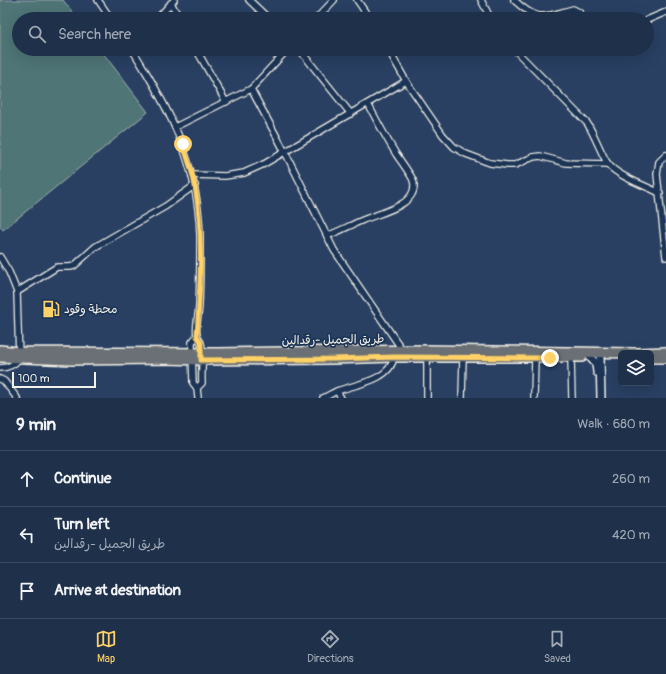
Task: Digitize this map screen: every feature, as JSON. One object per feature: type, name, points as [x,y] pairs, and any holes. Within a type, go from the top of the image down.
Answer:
[{"type":"main road","name":"طريق الجميل -رقدالين","points":[[0,350],[19,355]]},
{"type":"main road","name":"طريق الجميل -رقدالين","points":[[197,356],[403,350],[600,354],[666,352]]},
{"type":"main road","name":"طريق الجميل -رقدالين","points":[[0,357],[19,355],[197,356],[334,359],[394,357],[571,358],[590,357],[600,354],[618,357]]},
{"type":"main road","points":[[654,358],[666,358]]},
{"type":"street","points":[[98,0],[106,12]]},
{"type":"street","points":[[248,0],[261,12]]},
{"type":"street","points":[[323,12],[334,0]]},
{"type":"street","points":[[357,0],[365,12]]},
{"type":"street","points":[[481,0],[487,12]]},
{"type":"street","points":[[514,0],[528,12]]},
{"type":"street","points":[[164,12],[173,2],[177,12]]},
{"type":"street","points":[[561,12],[572,9],[579,12]]},
{"type":"street","points":[[654,17],[666,12]]},
{"type":"street","points":[[136,56],[159,94],[183,144],[195,185],[200,235],[199,305],[197,336],[192,342],[197,356],[202,383],[198,388],[198,398]]},
{"type":"street","points":[[200,56],[226,102]]},
{"type":"street","points":[[175,127],[251,89],[282,56]]},
{"type":"street","points":[[305,56],[351,114]]},
{"type":"street","points":[[392,56],[406,81],[443,135],[454,147],[466,154],[490,163],[507,166],[515,165],[533,157],[540,156],[566,163],[608,164]]},
{"type":"street","points":[[521,56],[587,123],[594,133],[608,164],[613,169],[660,193]]},
{"type":"street","points":[[192,175],[225,176],[244,173],[285,152],[406,81]]},
{"type":"street","points":[[251,89],[285,152],[334,250],[403,350]]},
{"type":"street","points":[[327,236],[405,203],[413,191],[413,180],[390,145],[368,104]]},
{"type":"street","points":[[666,155],[659,162],[657,174],[665,227],[666,257]]},
{"type":"street","points":[[17,292],[58,267],[74,266],[95,247],[166,206],[195,185]]},
{"type":"street","points":[[0,257],[9,272],[17,292],[19,355],[15,364],[7,368],[0,368]]},
{"type":"street","points":[[197,336],[201,342],[193,382],[198,388]]},
{"type":"street","points":[[600,354],[601,398]]},
{"type":"street","points":[[323,398],[337,391],[375,378],[389,369],[394,362],[394,357]]},
{"type":"street","points":[[427,357],[427,398]]},
{"type":"street","points":[[462,398],[463,357]]},
{"type":"street","points":[[534,398],[535,357]]},
{"type":"street","points":[[590,357],[596,364],[597,368],[596,398]]},
{"type":"street","points":[[571,358],[572,398]]},
{"type":"street","points":[[0,379],[4,381],[17,398]]},
{"type":"street","points":[[337,391],[341,398]]},
{"type":"green space","points":[[0,0],[63,0],[72,12],[12,12],[12,56],[105,56],[148,112],[3,230],[0,226]]},
{"type":"place","name":"محطة وقود","points":[[51,309]]},
{"type":"route","points":[[183,144],[195,185],[199,215],[200,263],[197,336],[201,342],[201,360],[394,357],[550,358]]}]
